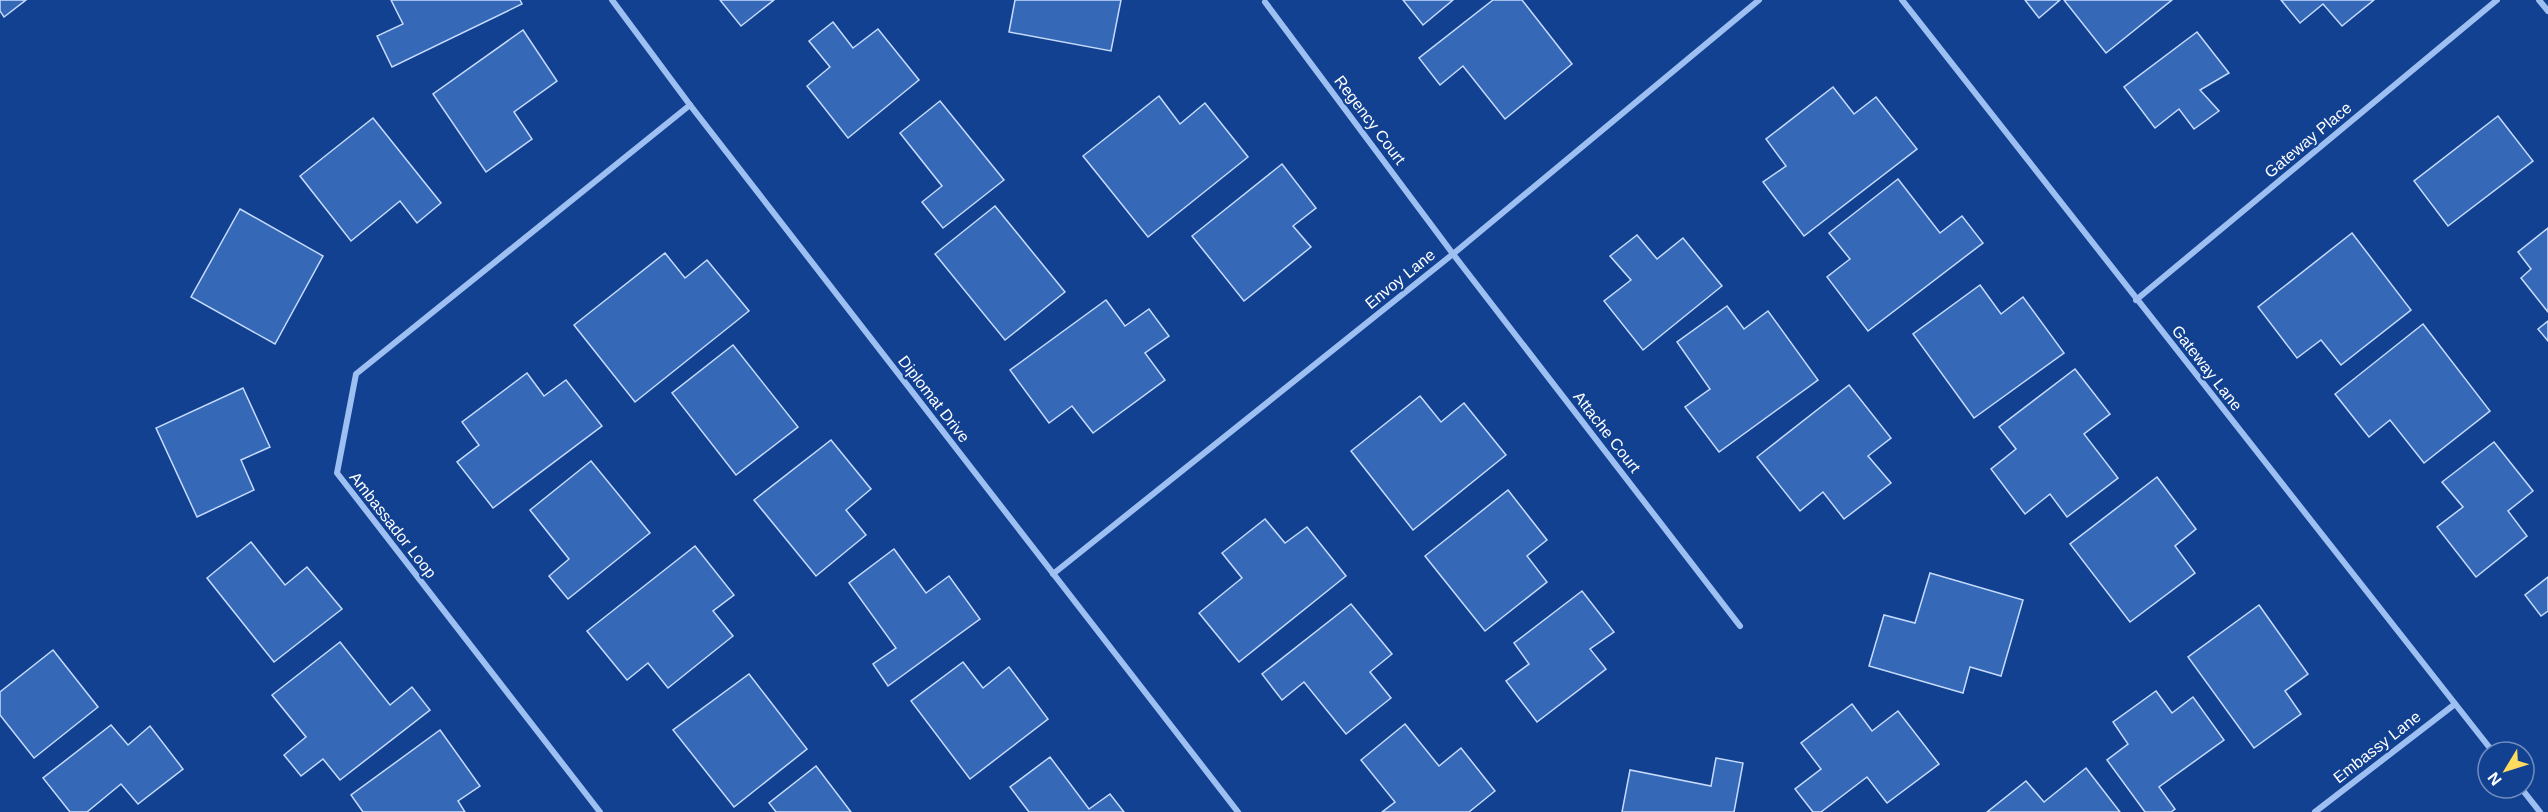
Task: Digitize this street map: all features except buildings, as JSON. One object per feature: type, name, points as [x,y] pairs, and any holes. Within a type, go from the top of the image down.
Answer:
[{"type":"street","name":"Diplomat Drive","points":[[612,0],[690,105],[1238,812]]},
{"type":"street","name":"Envoy Lane","points":[[1053,574],[1453,254],[1759,0]]},
{"type":"street","name":"Gateway Lane","points":[[1902,0],[2484,740]]},
{"type":"street","name":"Gateway Place","points":[[2136,300],[2498,0]]},
{"type":"street","points":[[2539,0],[2548,11]]},
{"type":"street","name":"Regency Court","points":[[1265,2],[1453,254]]},
{"type":"street","name":"Ambassador Loop","points":[[600,812],[336,474],[356,374],[690,105]]},
{"type":"street","name":"Attache Court","points":[[1453,254],[1740,627]]},
{"type":"street","name":"Embassy Lane","points":[[2315,812],[2455,704]]},
{"type":"street","points":[[2530,800],[2540,812]]}]
